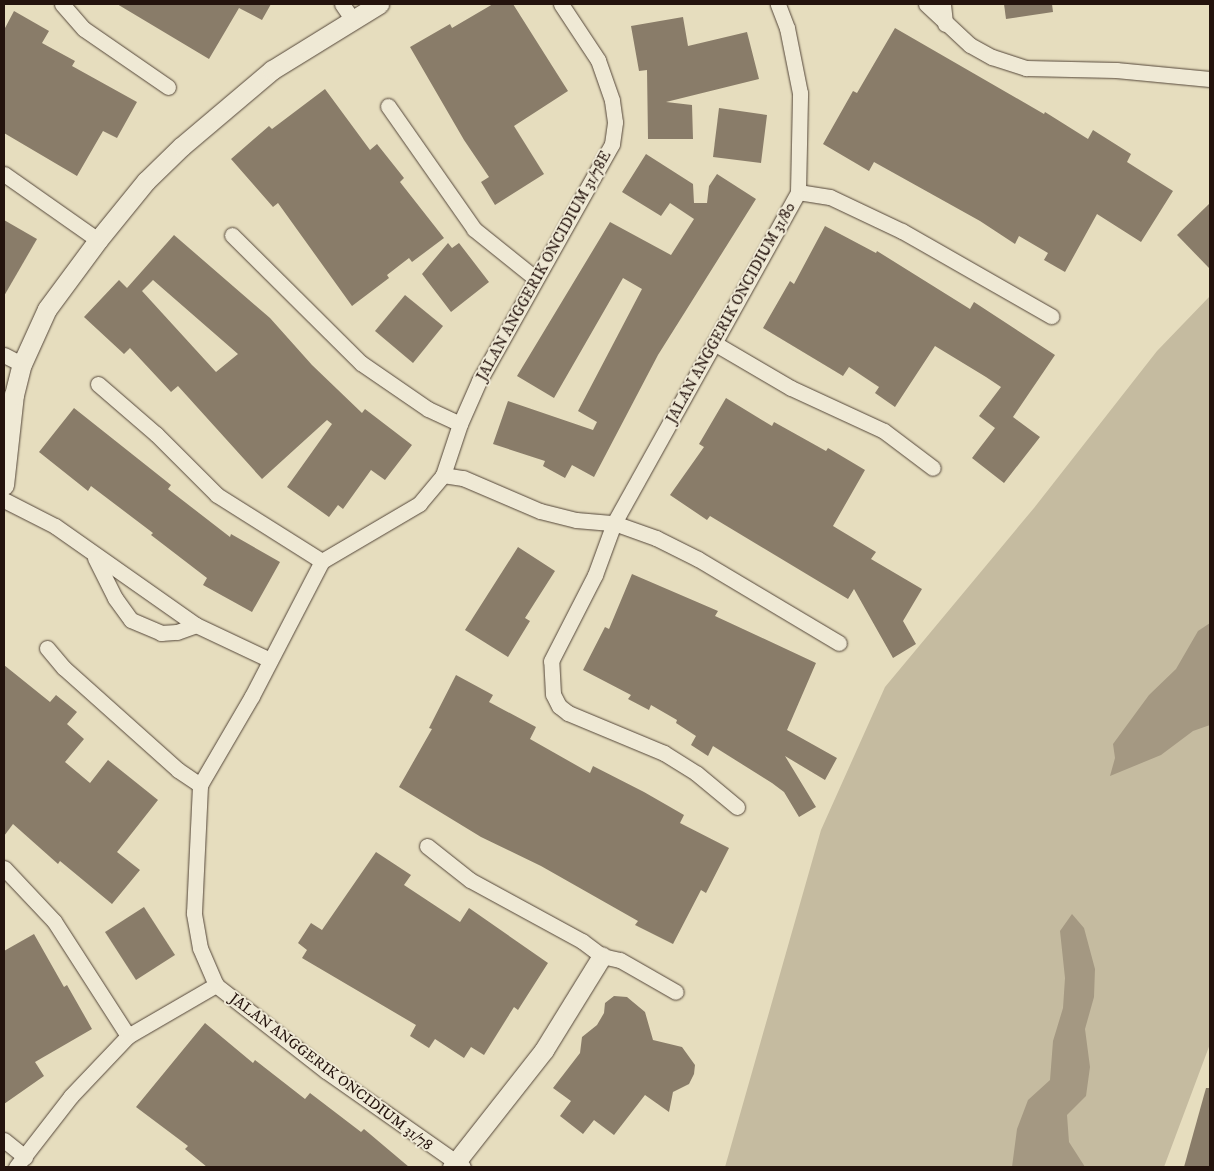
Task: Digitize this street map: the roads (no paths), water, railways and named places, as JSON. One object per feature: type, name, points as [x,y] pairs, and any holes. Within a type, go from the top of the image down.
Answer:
[{"type":"street","points":[[62,4],[84,29],[168,88]]},
{"type":"street","points":[[4,485],[14,395],[22,364],[47,309],[98,240],[146,181],[182,146],[272,70],[347,11],[379,4]]},
{"type":"street","name":"JALAN ANGGERIK ONCIDIUM 31/78E","points":[[442,475],[460,424],[535,278],[577,212],[612,144],[615,122],[612,100],[598,60],[560,4]]},
{"type":"street","name":"JALAN ANGGERIK ONCIDIUM 31/80","points":[[737,807],[696,773],[664,753],[568,713],[559,706],[553,694],[551,661],[595,575],[614,523],[798,192],[800,93],[787,28],[778,4]]},
{"type":"street","points":[[926,4],[945,24],[977,49],[1026,68],[1116,70],[1210,79]]},
{"type":"street","points":[[943,4],[945,24]]},
{"type":"street","points":[[388,106],[474,229],[535,278]]},
{"type":"street","points":[[4,174],[98,240]]},
{"type":"street","points":[[798,192],[830,197],[902,231],[1051,316]]},
{"type":"street","points":[[232,235],[361,363],[428,410],[460,424]]},
{"type":"street","points":[[714,343],[791,388],[884,431],[933,468]]},
{"type":"street","points":[[4,355],[22,364]]},
{"type":"street","points":[[98,384],[156,434],[217,495],[322,560],[419,504],[442,475],[463,478],[540,511],[576,520],[614,523],[698,559],[839,642]]},
{"type":"street","points":[[4,500],[55,526],[196,625],[270,660]]},
{"type":"street","points":[[93,554],[115,598],[131,620],[160,633],[196,625]]},
{"type":"street","name":"JALAN ANGGERIK ONCIDIUM 31/78","points":[[322,560],[270,660],[200,785],[194,913],[200,948],[216,985],[326,1071],[457,1166]]},
{"type":"street","points":[[47,648],[64,668],[178,770],[200,785]]},
{"type":"street","points":[[427,846],[470,880],[582,941],[602,956],[620,960],[676,992]]},
{"type":"street","points":[[4,868],[54,921],[128,1036]]},
{"type":"street","points":[[457,1166],[544,1050],[602,956]]},
{"type":"street","points":[[4,1140],[21,1162],[71,1096],[128,1036],[216,985]]}]
